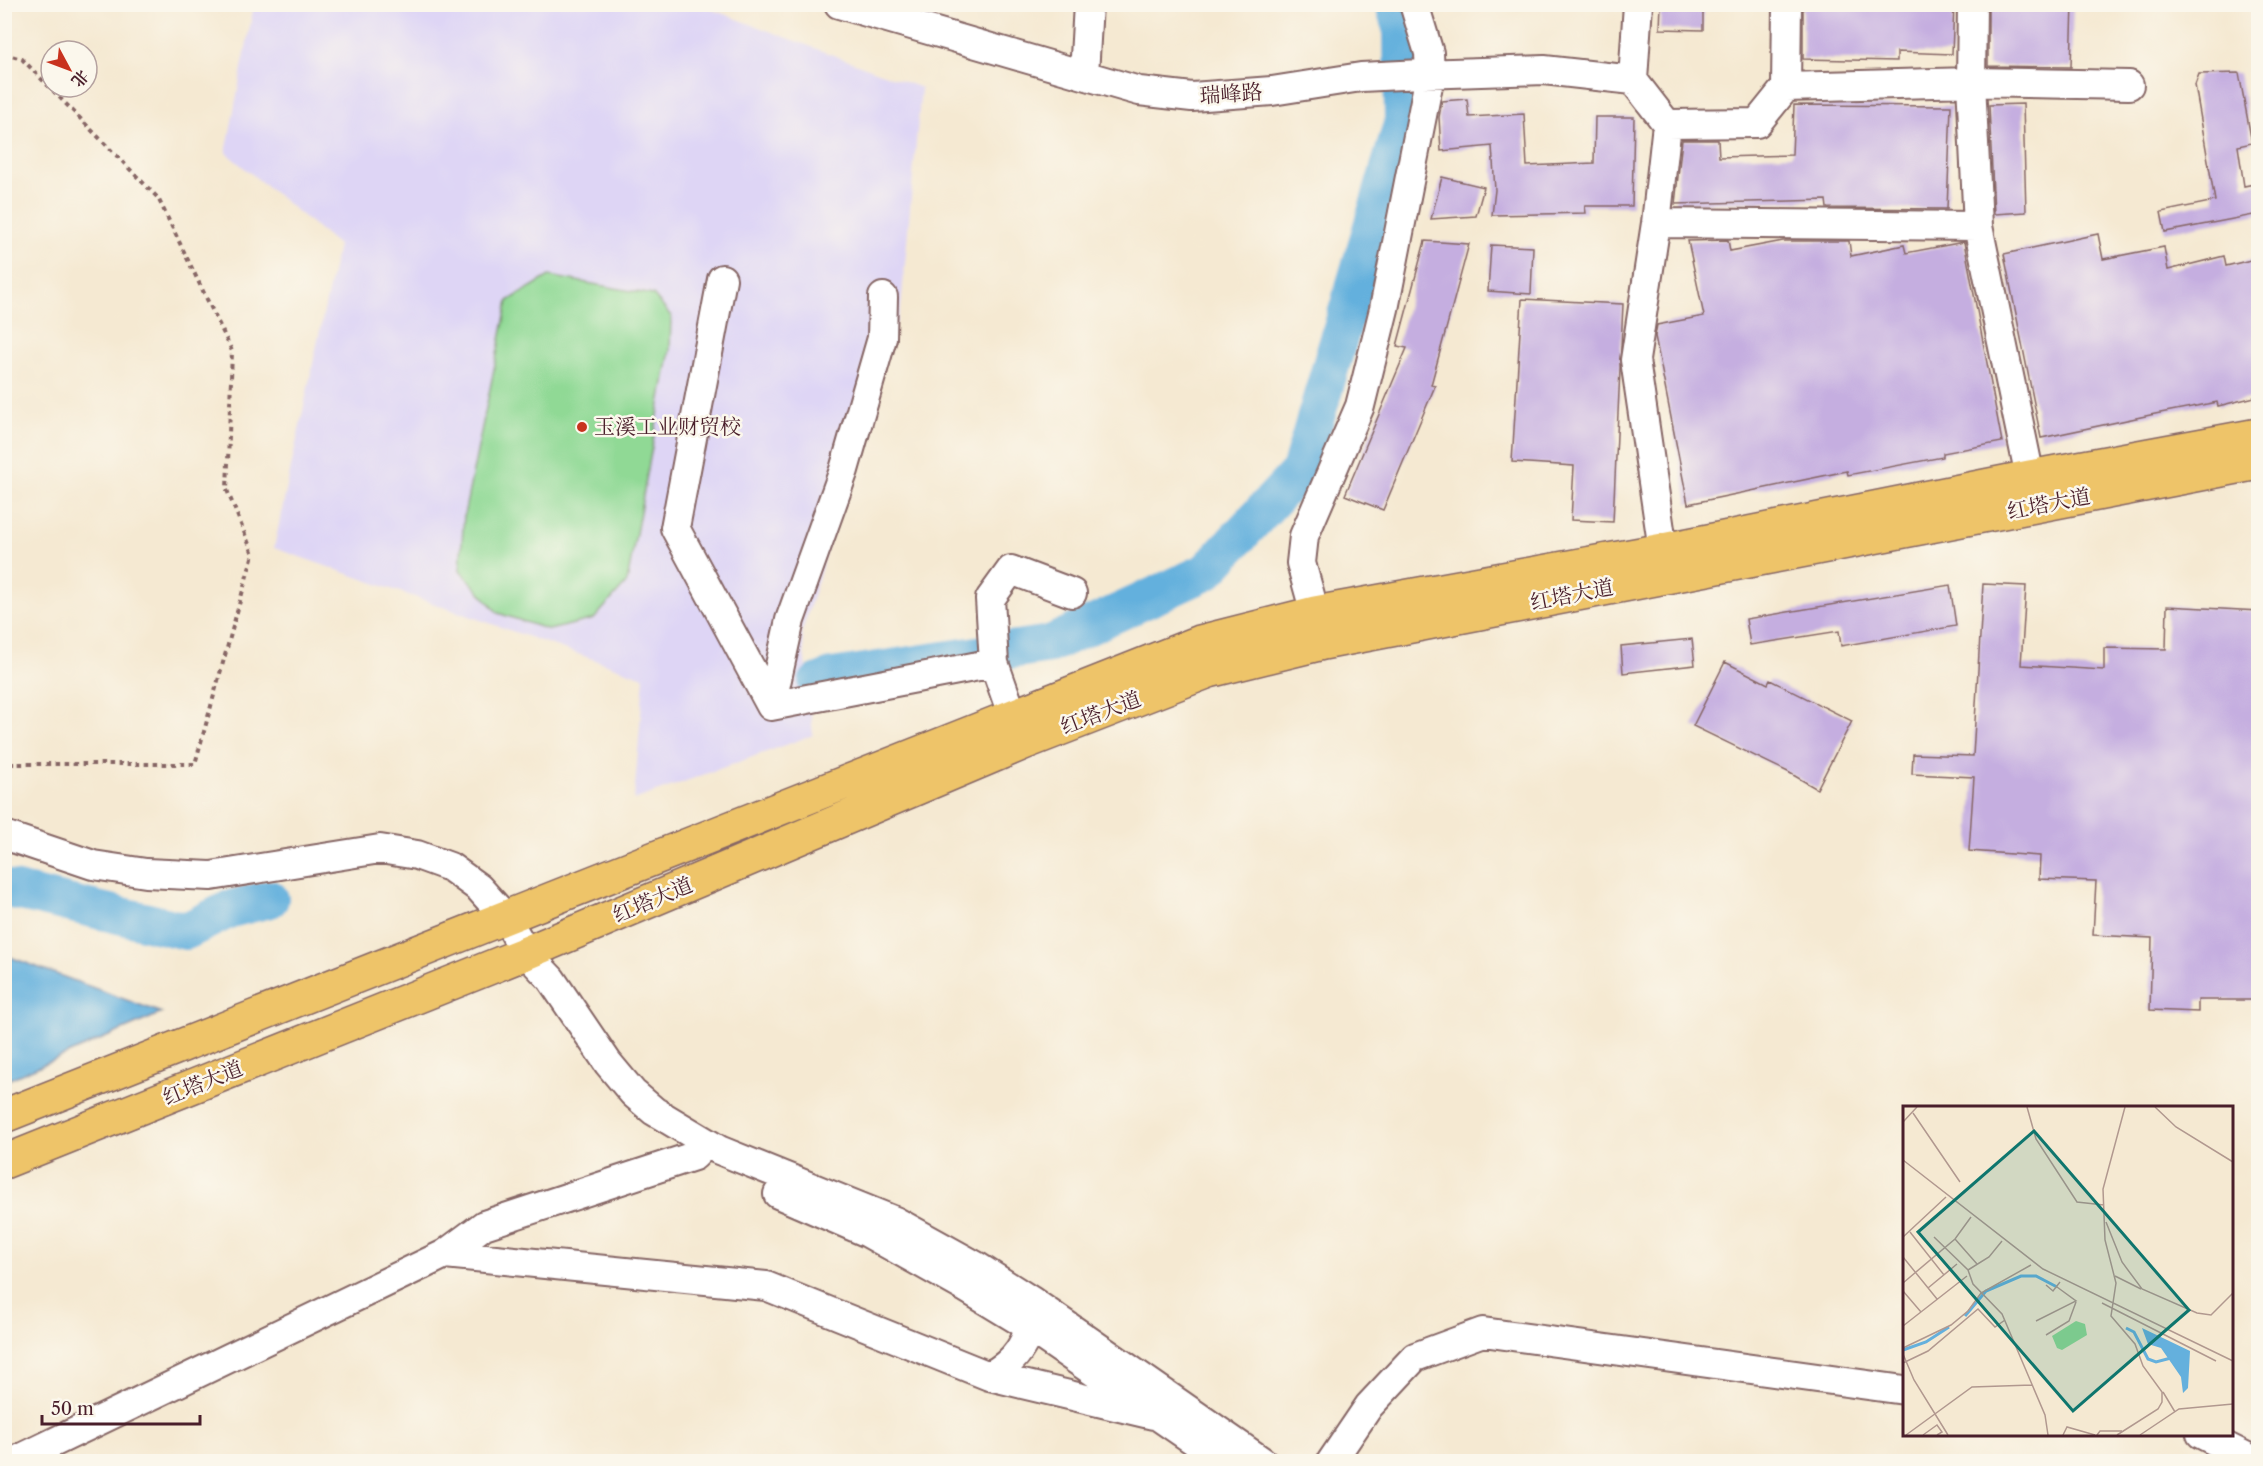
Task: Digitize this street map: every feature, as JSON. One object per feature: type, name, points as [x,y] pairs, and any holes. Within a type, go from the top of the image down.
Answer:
[{"type":"main road","name":"红塔大道","points":[[4,1116],[506,918],[1012,714],[1200,642],[1315,613],[1663,550],[2030,477],[2259,435]]},
{"type":"main road","name":"红塔大道","points":[[4,1162],[526,953],[1026,742],[1209,671],[1323,643],[2259,463]]},
{"type":"street","name":"瑞峰路","points":[[839,4],[1139,91],[1192,97],[1272,91],[1361,77],[1544,70],[1633,80]]},
{"type":"street","points":[[1084,75],[1088,4]]},
{"type":"street","points":[[1315,613],[1301,563],[1304,536],[1360,406],[1384,309],[1426,75],[1429,53],[1414,4]]},
{"type":"street","points":[[1638,4],[1633,80],[1667,124],[1656,223],[1635,360],[1663,550]]},
{"type":"street","points":[[1667,124],[1757,123],[1786,87],[1787,4]]},
{"type":"street","points":[[1972,4],[1971,81],[1978,226],[2030,477]]},
{"type":"street","points":[[1786,87],[1971,81],[2129,85]]},
{"type":"street","points":[[1656,223],[1978,226]]},
{"type":"street","points":[[722,279],[675,528],[771,706]]},
{"type":"street","points":[[771,706],[790,620],[844,470],[882,338],[883,297]]},
{"type":"street","points":[[1012,714],[993,652],[990,599],[1011,570],[1072,593]]},
{"type":"street","points":[[771,706],[993,652]]},
{"type":"street","points":[[4,835],[93,865],[146,873],[211,876],[380,849],[417,855],[450,867],[479,888],[506,918],[526,953],[534,988],[603,1083],[633,1114],[868,1233],[966,1288],[1225,1461]]},
{"type":"street","points":[[13,1461],[445,1254],[484,1225],[701,1150],[895,1221],[1030,1300],[1263,1461]]},
{"type":"street","points":[[445,1254],[766,1286],[989,1376],[1153,1415]]},
{"type":"street","points":[[989,1376],[1000,1370],[1019,1352],[1029,1328],[1030,1300]]},
{"type":"street","points":[[1331,1461],[1370,1406],[1415,1357],[1483,1332],[1903,1390]]},
{"type":"street","points":[[2205,1436],[2257,1461]]},
{"type":"path","points":[[4,54],[22,59],[158,198],[232,351],[227,490],[253,554],[195,764],[4,764]]},
{"type":"shaded area","name":"玉溪工业财贸校","points":[[254,5],[700,5],[921,88],[901,307],[802,632],[813,735],[634,800],[644,677],[274,548],[338,245],[226,153]]},
{"type":"green space","points":[[549,276],[653,295],[671,316],[670,350],[627,582],[594,619],[549,630],[498,613],[460,570],[464,515],[508,301]]},
{"type":"water","points":[[10,957],[162,1013],[5,1081],[4,960]]},
{"type":"building","points":[[1661,4],[1703,4],[1703,30],[1660,29]]},
{"type":"building","points":[[1803,4],[1954,4],[1952,54],[1897,52],[1897,61],[1803,59]]},
{"type":"building","points":[[1988,4],[2073,4],[2071,67],[1988,66]]},
{"type":"building","points":[[2239,73],[2252,143],[2238,146],[2244,186],[2259,183],[2259,214],[2165,232],[2161,212],[2215,201],[2195,85],[2199,74]]},
{"type":"building","points":[[1467,99],[1469,117],[1524,114],[1527,166],[1594,163],[1595,117],[1634,117],[1632,206],[1585,206],[1586,213],[1492,215],[1495,190],[1492,146],[1441,151],[1439,117],[1442,101]]},
{"type":"building","points":[[2023,104],[2026,212],[1994,214],[1989,105]]},
{"type":"building","points":[[1794,105],[1951,106],[1947,209],[1827,208],[1826,200],[1675,204],[1682,140],[1718,140],[1719,157],[1792,155]]},
{"type":"building","points":[[1442,177],[1484,187],[1476,216],[1431,219]]},
{"type":"building","points":[[2098,234],[2103,259],[2164,247],[2168,270],[2224,256],[2226,266],[2259,258],[2259,396],[2218,406],[2217,402],[2041,438],[2004,254]]},
{"type":"building","points":[[1728,240],[1730,251],[1783,241],[1849,241],[1851,256],[1904,245],[1906,253],[1964,242],[2002,442],[1943,453],[1943,457],[1848,475],[1847,471],[1688,504],[1655,336],[1657,325],[1704,316],[1688,241]]},
{"type":"building","points":[[1425,241],[1469,244],[1431,385],[1435,386],[1383,510],[1345,495],[1407,348],[1397,346]]},
{"type":"building","points":[[1491,245],[1533,247],[1531,294],[1488,291]]},
{"type":"building","points":[[1522,299],[1623,304],[1613,522],[1571,520],[1574,466],[1512,462]]},
{"type":"building","points":[[1983,584],[2026,586],[2021,665],[2104,670],[2104,648],[2166,649],[2167,606],[2259,611],[2256,1000],[2198,1000],[2198,1012],[2150,1010],[2152,938],[2093,935],[2096,881],[2039,879],[2040,856],[1969,851],[1974,777],[1912,774],[1913,754],[1973,756]]},
{"type":"building","points":[[1950,585],[1956,626],[1841,646],[1839,631],[1750,645],[1746,619]]},
{"type":"building","points":[[1692,639],[1695,665],[1623,673],[1621,646]]},
{"type":"building","points":[[1725,662],[1768,684],[1770,680],[1852,721],[1817,789],[1788,772],[1693,726]]},
{"type":"waterway","points":[[817,683],[832,677],[1050,644],[1206,572],[1300,471],[1403,121],[1402,31],[1394,4]]},
{"type":"waterway","points":[[4,888],[186,931],[230,909],[270,899]]},
{"type":"place","name":"玉溪工业财贸校","points":[[582,427]]}]
